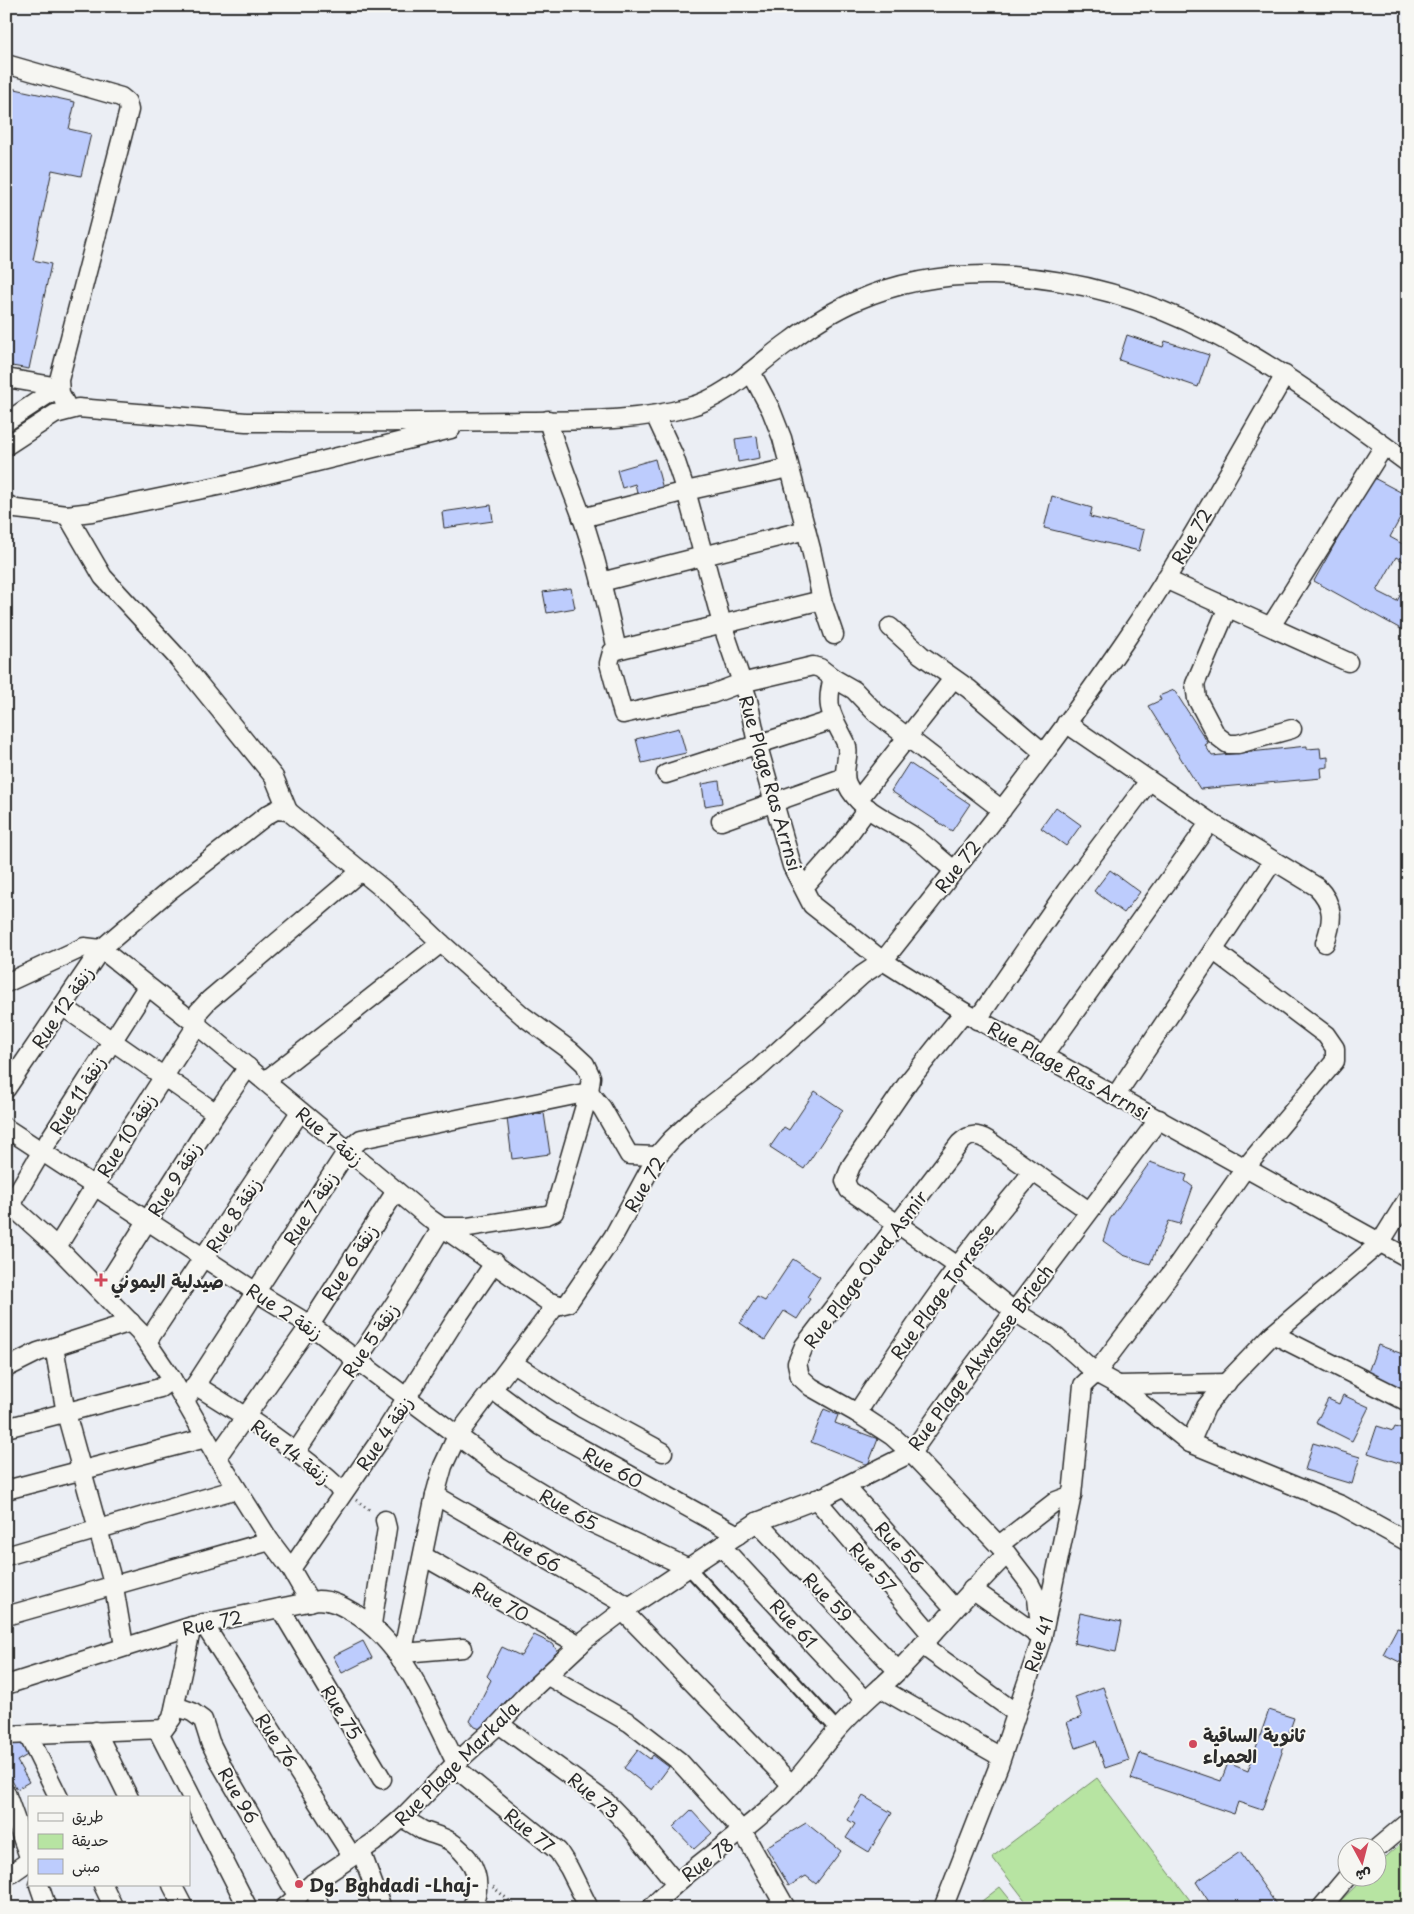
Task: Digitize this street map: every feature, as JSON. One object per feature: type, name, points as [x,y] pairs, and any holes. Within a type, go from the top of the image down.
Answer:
[{"type":"street","points":[[6,64],[121,97],[127,102],[129,110],[58,387],[68,409]]},
{"type":"street","points":[[6,446],[43,420],[68,409],[120,410],[246,422],[548,420],[655,415],[693,406],[714,397],[751,372],[789,341],[835,311],[858,299],[917,281],[980,275],[1042,279],[1137,300],[1199,325],[1285,375],[1408,463]]},
{"type":"street","points":[[751,372],[777,425],[806,530],[822,600],[834,635]]},
{"type":"street","name":"Rue 72","points":[[402,1656],[434,1495],[443,1466],[457,1436],[613,1237],[657,1156],[698,1115],[758,1069],[850,986],[883,961],[1002,810],[1126,640],[1166,579],[1285,375]]},
{"type":"street","points":[[6,378],[58,387]]},
{"type":"street","points":[[6,422],[58,387]]},
{"type":"street","name":"Rue Plage Ras Arrnsi","points":[[655,415],[686,491],[705,554],[722,624],[748,700],[757,744],[792,866],[812,905],[883,961],[971,1016],[1408,1258]]},
{"type":"street","points":[[548,420],[558,458],[582,518],[601,582],[617,650]]},
{"type":"street","points":[[6,504],[16,509],[67,515],[92,512],[232,483],[485,421]]},
{"type":"street","points":[[1271,626],[1384,446]]},
{"type":"street","points":[[582,518],[686,491],[789,468]]},
{"type":"street","points":[[67,515],[103,577],[176,657],[274,777],[288,811],[393,897],[441,943],[523,1016],[571,1051],[585,1064],[591,1077],[589,1092],[554,1212],[547,1215],[468,1227],[442,1227]]},
{"type":"street","points":[[601,582],[705,554],[806,530]]},
{"type":"street","points":[[1166,579],[1348,662]]},
{"type":"street","points":[[822,600],[612,652],[609,663],[622,713],[625,715],[712,694],[741,683],[813,666],[820,668],[854,690],[876,713],[1002,810]]},
{"type":"street","points":[[1228,607],[1197,676],[1195,692],[1197,700],[1219,739],[1228,744],[1238,744],[1292,729]]},
{"type":"street","points":[[890,627],[921,655],[954,678],[1044,753]]},
{"type":"street","points":[[833,678],[828,696],[833,720],[847,745],[845,777],[863,804],[916,839],[954,870]]},
{"type":"street","points":[[804,888],[841,845],[863,804],[906,736],[954,678]]},
{"type":"street","points":[[666,774],[833,720]]},
{"type":"street","points":[[1066,723],[1210,822],[1317,888],[1324,895],[1332,913],[1325,943]]},
{"type":"street","points":[[721,821],[845,777]]},
{"type":"street","points":[[1149,781],[971,1016],[909,1081],[848,1171],[846,1186],[852,1194],[898,1223],[959,1266],[1016,1312],[1057,1338],[1096,1373],[1118,1385],[1190,1443],[1341,1505],[1408,1542]]},
{"type":"street","name":"Rue 12 زنقة","points":[[6,1089],[101,949],[170,890],[267,815],[276,810],[288,811]]},
{"type":"street","points":[[1044,1055],[1210,822]]},
{"type":"street","points":[[1116,1095],[1274,861]]},
{"type":"street","name":"Rue 10 زنقة","points":[[57,1247],[163,1076],[197,1025],[198,1012],[209,1000],[361,871]]},
{"type":"street","points":[[264,1080],[441,943]]},
{"type":"street","points":[[6,983],[84,947],[101,949]]},
{"type":"street","name":"Rue 1 زنقة","points":[[101,949],[147,988],[197,1025],[347,1151],[442,1227],[495,1262],[533,1293],[562,1304]]},
{"type":"street","name":"Rue 41","points":[[943,1908],[1001,1757],[1042,1638],[1072,1495],[1084,1385],[1096,1373],[1173,1271],[1246,1167],[1335,1061],[1335,1048],[1326,1035],[1213,950]]},
{"type":"street","name":"Rue 11 زنقة","points":[[8,1203],[147,988]]},
{"type":"street","points":[[62,1006],[216,1113]]},
{"type":"street","name":"Rue 9 زنقة","points":[[102,1292],[216,1113],[248,1067]]},
{"type":"street","points":[[589,1092],[602,1108],[629,1155],[657,1156]]},
{"type":"street","name":"Rue 7 زنقة","points":[[185,1401],[347,1151],[361,1139],[589,1092]]},
{"type":"street","name":"Rue 8 زنقة","points":[[147,1342],[300,1112]]},
{"type":"street","name":"Rue Plage Akwasse Briech","points":[[627,1609],[757,1522],[816,1499],[911,1453],[970,1369],[1016,1312],[1159,1119]]},
{"type":"street","name":"Rue 2 زنقة","points":[[6,1128],[204,1259],[310,1325],[457,1436]]},
{"type":"street","name":"Rue Plage Oued Asmir","points":[[857,1413],[811,1387],[800,1377],[797,1369],[799,1356],[898,1223],[968,1136],[978,1136],[1089,1211]]},
{"type":"street","name":"Rue Plage Torresse","points":[[857,1413],[904,1341],[1006,1202],[1032,1173]]},
{"type":"street","name":"Rue 6 زنقة","points":[[217,1456],[310,1325],[396,1191]]},
{"type":"street","points":[[1190,1443],[1206,1407],[1227,1383],[1273,1334],[1380,1243],[1408,1198]]},
{"type":"street","points":[[8,1203],[57,1247],[131,1322],[147,1342],[172,1379],[237,1489],[270,1541],[291,1569],[310,1602]]},
{"type":"street","name":"Rue 5 زنقة","points":[[296,1452],[442,1227]]},
{"type":"street","name":"Rue 4 زنقة","points":[[291,1569],[407,1399],[454,1322],[495,1262]]},
{"type":"street","points":[[6,1368],[38,1352],[131,1322]]},
{"type":"street","points":[[1273,1334],[1408,1402]]},
{"type":"street","points":[[54,1347],[66,1413],[96,1529],[114,1587],[124,1646]]},
{"type":"street","points":[[513,1363],[582,1408],[663,1452]]},
{"type":"street","points":[[6,1428],[160,1388],[172,1379]]},
{"type":"street","points":[[1118,1385],[1227,1383]]},
{"type":"street","name":"Rue 14 زنقة","points":[[196,1385],[246,1417],[318,1468],[343,1492]]},
{"type":"street","name":"Rue 60","points":[[493,1390],[541,1426],[738,1535]]},
{"type":"street","points":[[857,1413],[892,1436],[911,1453],[1003,1549],[1035,1593],[1042,1638]]},
{"type":"street","name":"Rue 65","points":[[457,1436],[499,1467],[590,1522],[689,1568]]},
{"type":"street","points":[[6,1490],[206,1438]]},
{"type":"street","name":"Rue 56","points":[[845,1486],[954,1608]]},
{"type":"street","points":[[6,1556],[237,1489]]},
{"type":"street","name":"Rue 66","points":[[434,1495],[627,1609],[792,1785]]},
{"type":"street","name":"Rue 78","points":[[651,1908],[675,1882],[743,1832],[792,1785],[838,1729],[865,1700],[898,1671],[972,1589],[1003,1549],[1056,1501],[1072,1495]]},
{"type":"street","name":"Rue 57","points":[[816,1499],[927,1639]]},
{"type":"street","points":[[372,1624],[387,1528],[385,1520]]},
{"type":"street","name":"Rue 59","points":[[757,1522],[898,1671]]},
{"type":"street","points":[[6,1616],[114,1587],[270,1541]]},
{"type":"street","name":"Rue 61","points":[[722,1547],[865,1700]]},
{"type":"street","name":"Rue 70","points":[[422,1556],[580,1645]]},
{"type":"street","points":[[689,1568],[838,1729]]},
{"type":"street","points":[[972,1589],[1042,1638]]},
{"type":"street","name":"Rue 72","points":[[6,1685],[124,1646],[197,1625],[324,1600],[336,1603],[372,1624],[402,1656],[454,1764]]},
{"type":"street","name":"Rue 75","points":[[280,1608],[382,1778]]},
{"type":"street","name":"Rue Plage Markala","points":[[284,1908],[297,1895],[402,1818],[454,1764],[499,1724],[527,1694],[580,1645],[627,1609]]},
{"type":"street","points":[[6,1736],[96,1731],[158,1731],[164,1729],[170,1722],[197,1625]]},
{"type":"street","name":"Rue 76","points":[[197,1625],[356,1853],[382,1908]]},
{"type":"street","points":[[927,1639],[1016,1713]]},
{"type":"street","points":[[402,1656],[464,1648]]},
{"type":"street","points":[[548,1676],[630,1723],[679,1761],[743,1832],[786,1908]]},
{"type":"street","points":[[880,1688],[1001,1757]]},
{"type":"street","name":"Rue 96","points":[[175,1706],[192,1712],[203,1720],[210,1742],[222,1766],[297,1895]]},
{"type":"street","name":"Rue 73","points":[[499,1724],[606,1802],[630,1826],[675,1882]]},
{"type":"street","points":[[96,1731],[128,1796]]},
{"type":"street","points":[[158,1731],[248,1908]]},
{"type":"street","points":[[28,1736],[58,1796]]},
{"type":"street","name":"Rue 77","points":[[454,1764],[558,1852],[569,1868],[589,1908]]},
{"type":"street","points":[[8,1802],[28,1855]]},
{"type":"street","points":[[402,1818],[454,1843],[473,1867],[478,1891],[471,1908]]},
{"type":"street","points":[[1386,1841],[1408,1822]]},
{"type":"street","points":[[6,1877],[28,1863]]},
{"type":"street","points":[[313,1883],[320,1908]]},
{"type":"street","points":[[39,1886],[47,1908]]},
{"type":"street","points":[[103,1886],[114,1908]]},
{"type":"street","points":[[173,1886],[184,1908]]},
{"type":"street","points":[[1321,1908],[1340,1886]]},
{"type":"path","name":"Rue 14 زنقة","points":[[343,1492],[385,1520]]},
{"type":"path","points":[[476,1875],[518,1908]]},
{"type":"green space","points":[[1097,1778],[1196,1908],[1031,1908],[992,1857]]},
{"type":"green space","points":[[1408,1837],[1408,1908],[1333,1908],[1356,1886],[1386,1886],[1386,1857]]},
{"type":"green space","points":[[1000,1887],[1017,1908],[973,1908]]},
{"type":"building","points":[[6,87],[75,102],[69,129],[91,134],[81,176],[52,170],[33,260],[51,264],[29,369],[6,365]]},
{"type":"building","points":[[1127,335],[1163,347],[1165,341],[1209,355],[1198,387],[1119,360]]},
{"type":"building","points":[[757,436],[760,458],[738,462],[735,439]]},
{"type":"building","points":[[655,459],[663,489],[638,496],[635,484],[622,488],[617,470]]},
{"type":"building","points":[[1372,477],[1408,496],[1408,504],[1390,537],[1408,547],[1408,564],[1396,557],[1377,591],[1397,601],[1402,592],[1408,595],[1408,633],[1314,581]]},
{"type":"building","points":[[1052,496],[1092,508],[1090,517],[1144,530],[1139,551],[1044,528]]},
{"type":"building","points":[[491,505],[493,521],[444,528],[442,512]]},
{"type":"building","points":[[571,588],[575,608],[547,613],[543,592]]},
{"type":"building","points":[[1174,690],[1208,743],[1205,745],[1212,756],[1307,746],[1307,749],[1320,748],[1321,758],[1328,757],[1328,767],[1321,768],[1322,778],[1200,789],[1148,706],[1161,700],[1159,696]]},
{"type":"building","points":[[679,728],[686,753],[642,763],[636,739]]},
{"type":"building","points":[[909,763],[970,804],[952,831],[891,791]]},
{"type":"building","points":[[719,781],[722,803],[705,806],[702,784]]},
{"type":"building","points":[[1056,807],[1081,825],[1066,846],[1041,828]]},
{"type":"building","points":[[1110,870],[1140,892],[1124,913],[1094,891]]},
{"type":"building","points":[[815,1091],[843,1110],[804,1169],[770,1147],[784,1127],[789,1130]]},
{"type":"building","points":[[544,1113],[550,1154],[512,1159],[507,1118]]},
{"type":"building","points":[[1150,1162],[1187,1175],[1185,1181],[1193,1187],[1180,1224],[1169,1221],[1150,1264],[1123,1255],[1103,1241],[1110,1219]]},
{"type":"building","points":[[793,1259],[820,1277],[807,1297],[810,1299],[797,1319],[784,1311],[765,1340],[740,1323],[757,1297],[765,1301]]},
{"type":"building","points":[[1378,1345],[1408,1356],[1406,1390],[1367,1375]]},
{"type":"building","points":[[1343,1395],[1369,1407],[1352,1441],[1316,1423],[1328,1399],[1339,1404]]},
{"type":"building","points":[[824,1409],[838,1415],[835,1423],[878,1439],[868,1465],[811,1442]]},
{"type":"building","points":[[1377,1426],[1393,1431],[1395,1427],[1408,1431],[1408,1446],[1402,1464],[1368,1453]]},
{"type":"building","points":[[1313,1443],[1360,1457],[1352,1484],[1305,1470]]},
{"type":"building","points":[[1080,1613],[1122,1622],[1116,1652],[1074,1643]]},
{"type":"building","points":[[1408,1627],[1408,1666],[1383,1654],[1397,1628],[1407,1630]]},
{"type":"building","points":[[534,1635],[553,1644],[559,1654],[505,1702],[483,1730],[475,1727],[470,1721],[491,1680],[487,1676],[502,1647],[521,1656]]},
{"type":"building","points":[[363,1641],[372,1658],[342,1673],[333,1656]]},
{"type":"building","points":[[1103,1687],[1129,1760],[1105,1768],[1096,1741],[1076,1748],[1067,1722],[1082,1717],[1075,1697]]},
{"type":"building","points":[[1269,1710],[1294,1718],[1262,1810],[1238,1802],[1234,1814],[1131,1779],[1140,1753],[1221,1781],[1228,1763],[1248,1771]]},
{"type":"building","points":[[22,1736],[31,1753],[17,1761],[29,1782],[17,1789],[6,1771],[6,1763],[11,1761],[6,1752],[6,1745]]},
{"type":"building","points":[[638,1750],[650,1759],[653,1755],[669,1767],[652,1790],[624,1768]]},
{"type":"building","points":[[863,1796],[892,1813],[869,1852],[846,1838],[855,1824],[848,1820]]},
{"type":"building","points":[[691,1810],[712,1833],[694,1849],[673,1827]]},
{"type":"building","points":[[806,1823],[841,1851],[816,1884],[806,1876],[789,1886],[766,1847]]},
{"type":"building","points":[[1240,1852],[1277,1908],[1213,1908],[1196,1882]]},
{"type":"place","name":"صيدلية اليموني","points":[[101,1280]]},
{"type":"place","name":"ثانوية الساقية الحمراء","points":[[1193,1744]]},
{"type":"place","name":"Dg. Bghdadi -Lhaj-","points":[[299,1884]]}]
